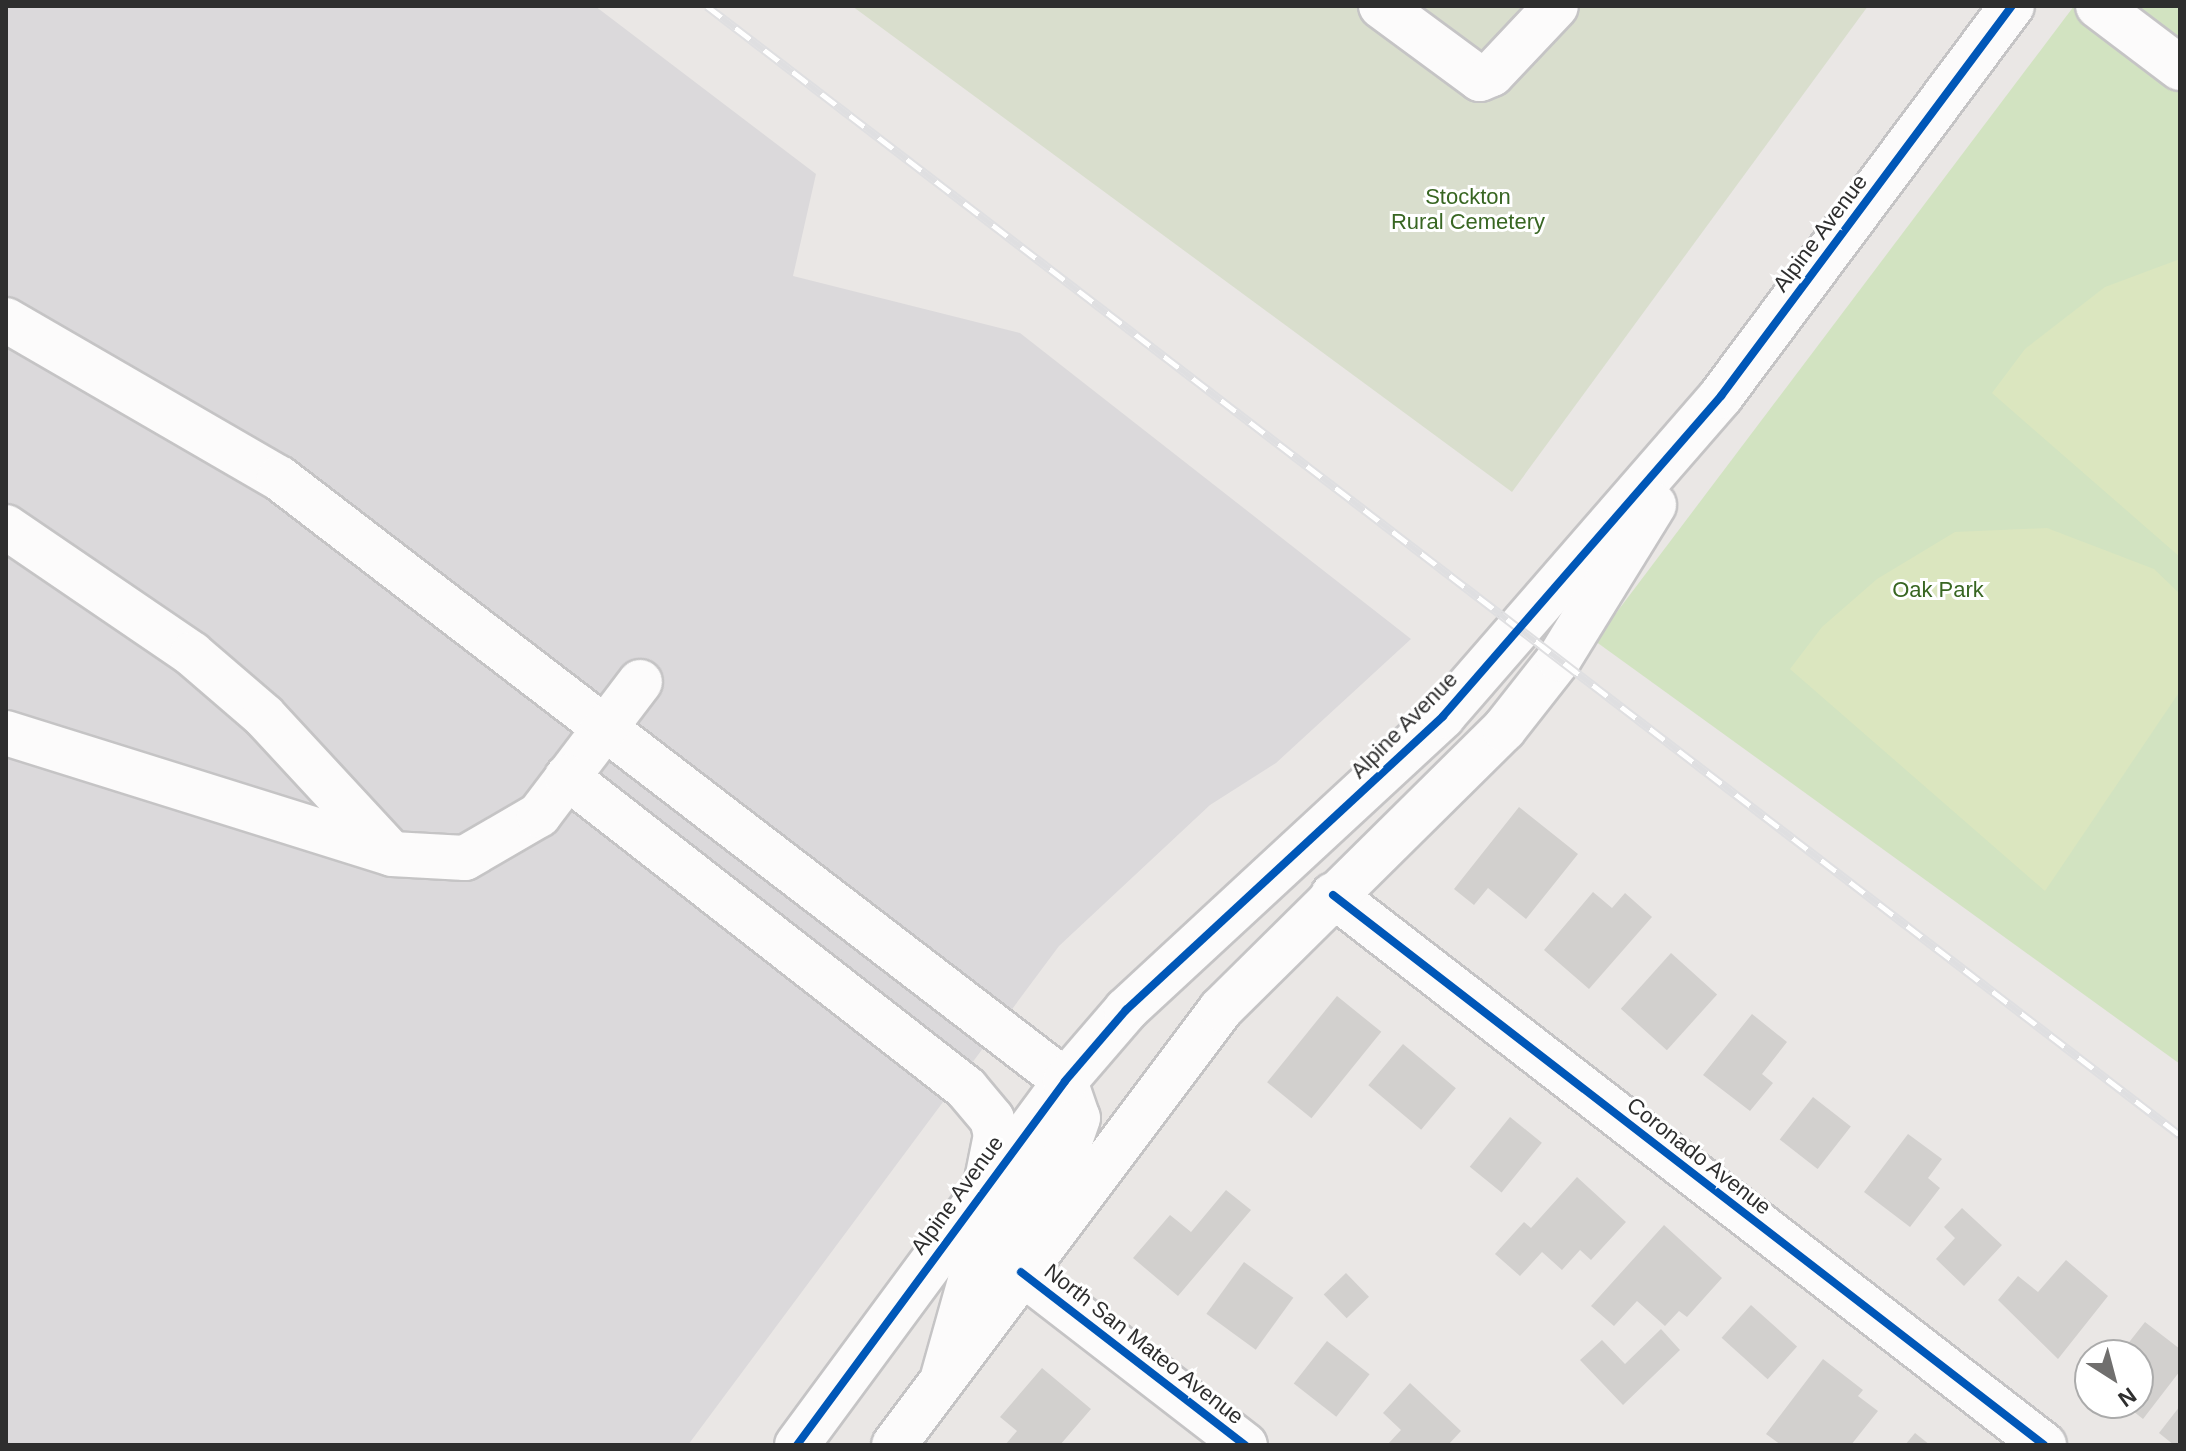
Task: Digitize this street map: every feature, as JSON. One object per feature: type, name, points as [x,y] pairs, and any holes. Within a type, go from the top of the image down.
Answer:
[{"type":"street","points":[[1381,6],[1480,79],[1492,74],[1556,6]]},
{"type":"street","name":"Alpine Avenue","points":[[797,1445],[984,1186],[1065,1081],[1126,1010],[1443,716],[1721,396],[2012,6]]},
{"type":"street","points":[[2098,6],[2180,68]]},
{"type":"street","points":[[6,320],[279,478],[603,730],[1065,1081],[1078,1118],[1071,1138],[970,1281],[943,1377]]},
{"type":"street","name":"Alpine Avenue","points":[[894,1445],[1221,1009],[1333,895],[1460,777],[1559,659],[1721,396]]},
{"type":"street","points":[[6,527],[192,654],[264,716],[392,854]]},
{"type":"street","points":[[6,733],[392,854],[465,858],[539,815],[640,682]]},
{"type":"street","points":[[567,777],[983,1104],[992,1119],[997,1151],[984,1186]]},
{"type":"street","name":"Coronado Avenue","points":[[1333,895],[2044,1445]]},
{"type":"street","name":"North San Mateo Avenue","points":[[1021,1272],[1245,1445]]},
{"type":"shaded area","points":[[6,6],[595,6],[816,174],[793,276],[1020,333],[1411,639],[1276,763],[1210,805],[1059,946],[688,1445],[6,1445]]},
{"type":"green space","name":"Stockton Rural Cemetery","points":[[852,6],[1868,6],[1512,492]]},
{"type":"green space","name":"Oak Park","points":[[2074,6],[2180,6],[2180,1064],[1595,641]]},
{"type":"green space","points":[[2180,259],[2180,557],[1992,393],[2025,349],[2105,287]]},
{"type":"green space","points":[[2047,528],[2154,569],[2180,594],[2180,691],[2045,891],[1790,669],[1822,627],[1877,579],[1955,532]]},
{"type":"building","points":[[1519,807],[1578,854],[1526,919],[1488,888],[1474,905],[1454,889]]},
{"type":"building","points":[[1593,892],[1612,908],[1625,893],[1652,917],[1589,989],[1544,950]]},
{"type":"building","points":[[1671,953],[1717,994],[1667,1050],[1621,1009]]},
{"type":"building","points":[[1337,996],[1381,1032],[1311,1118],[1267,1082]]},
{"type":"building","points":[[1752,1014],[1787,1042],[1762,1074],[1773,1083],[1750,1111],[1703,1075]]},
{"type":"building","points":[[1403,1044],[1456,1088],[1421,1130],[1368,1085]]},
{"type":"building","points":[[1813,1097],[1851,1127],[1818,1169],[1780,1140]]},
{"type":"building","points":[[1510,1117],[1542,1143],[1502,1193],[1470,1167]]},
{"type":"building","points":[[1908,1134],[1942,1159],[1928,1178],[1940,1188],[1910,1227],[1864,1192]]},
{"type":"building","points":[[1577,1177],[1626,1222],[1591,1260],[1580,1250],[1562,1270],[1542,1252],[1520,1276],[1495,1254],[1524,1222],[1531,1228]]},
{"type":"building","points":[[1226,1190],[1251,1210],[1178,1296],[1133,1258],[1170,1215],[1191,1232]]},
{"type":"building","points":[[1962,1208],[2002,1245],[1964,1286],[1936,1259],[1955,1238],[1944,1227]]},
{"type":"building","points":[[1664,1225],[1722,1278],[1687,1317],[1679,1311],[1665,1326],[1637,1301],[1614,1326],[1591,1306]]},
{"type":"building","points":[[2066,1260],[2108,1296],[2058,1359],[1998,1300],[2018,1276],[2038,1292]]},
{"type":"building","points":[[1244,1262],[1293,1298],[1256,1350],[1206,1314]]},
{"type":"building","points":[[1346,1273],[1369,1297],[1347,1318],[1324,1295]]},
{"type":"building","points":[[1751,1305],[1797,1346],[1768,1379],[1722,1338]]},
{"type":"building","points":[[2145,1322],[2180,1349],[2180,1371],[2154,1405],[2154,1339],[2132,1339]]},
{"type":"building","points":[[1661,1329],[1680,1350],[1623,1405],[1580,1360],[1602,1340],[1625,1364]]},
{"type":"building","points":[[1327,1341],[1370,1374],[1336,1417],[1294,1384]]},
{"type":"building","points":[[1823,1359],[1863,1390],[1858,1396],[1878,1411],[1851,1445],[1781,1445],[1766,1434]]},
{"type":"building","points":[[1042,1368],[1091,1409],[1060,1445],[1005,1445],[1017,1431],[1000,1417]]},
{"type":"building","points":[[1410,1383],[1461,1431],[1448,1445],[1387,1445],[1401,1430],[1383,1413]]},
{"type":"building","points":[[2180,1406],[2180,1445],[2174,1445],[2159,1433]]},
{"type":"building","points":[[1915,1433],[1930,1445],[1905,1445]]},
{"type":"railway","points":[[707,6],[2180,1135]]},
{"type":"cycle path","points":[[797,1445],[1065,1081],[1126,1010],[1443,716],[1721,396],[2012,6]]},
{"type":"cycle path","points":[[1333,895],[2044,1445]]},
{"type":"cycle path","points":[[1021,1272],[1245,1445]]}]
